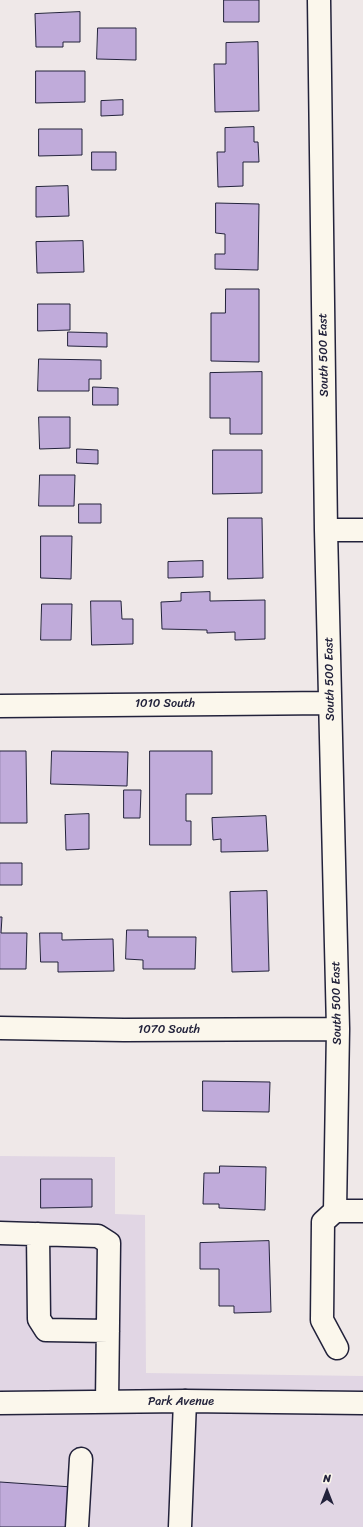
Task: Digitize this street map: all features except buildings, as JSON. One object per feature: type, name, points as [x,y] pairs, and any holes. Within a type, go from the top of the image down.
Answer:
[{"type":"street","name":"South 500 East","points":[[319,0],[326,530],[338,1029],[335,1211]]},
{"type":"street","points":[[326,530],[363,530]]},
{"type":"street","name":"1010 South","points":[[0,706],[330,703]]},
{"type":"street","name":"1070 South","points":[[0,1028],[124,1030],[338,1029]]},
{"type":"street","points":[[337,1348],[322,1320],[323,1222],[335,1211],[363,1211]]},
{"type":"street","points":[[0,1233],[98,1236],[109,1243],[106,1402]]},
{"type":"street","points":[[38,1234],[39,1319],[46,1330],[108,1330]]},
{"type":"street","points":[[180,1527],[185,1401]]},
{"type":"street","name":"Park Avenue","points":[[0,1403],[185,1401],[363,1403]]},
{"type":"street","points":[[77,1527],[81,1459]]},
{"type":"shaded area","points":[[0,1156],[115,1157],[115,1214],[145,1215],[146,1373],[363,1376],[363,1527],[0,1527]]}]
